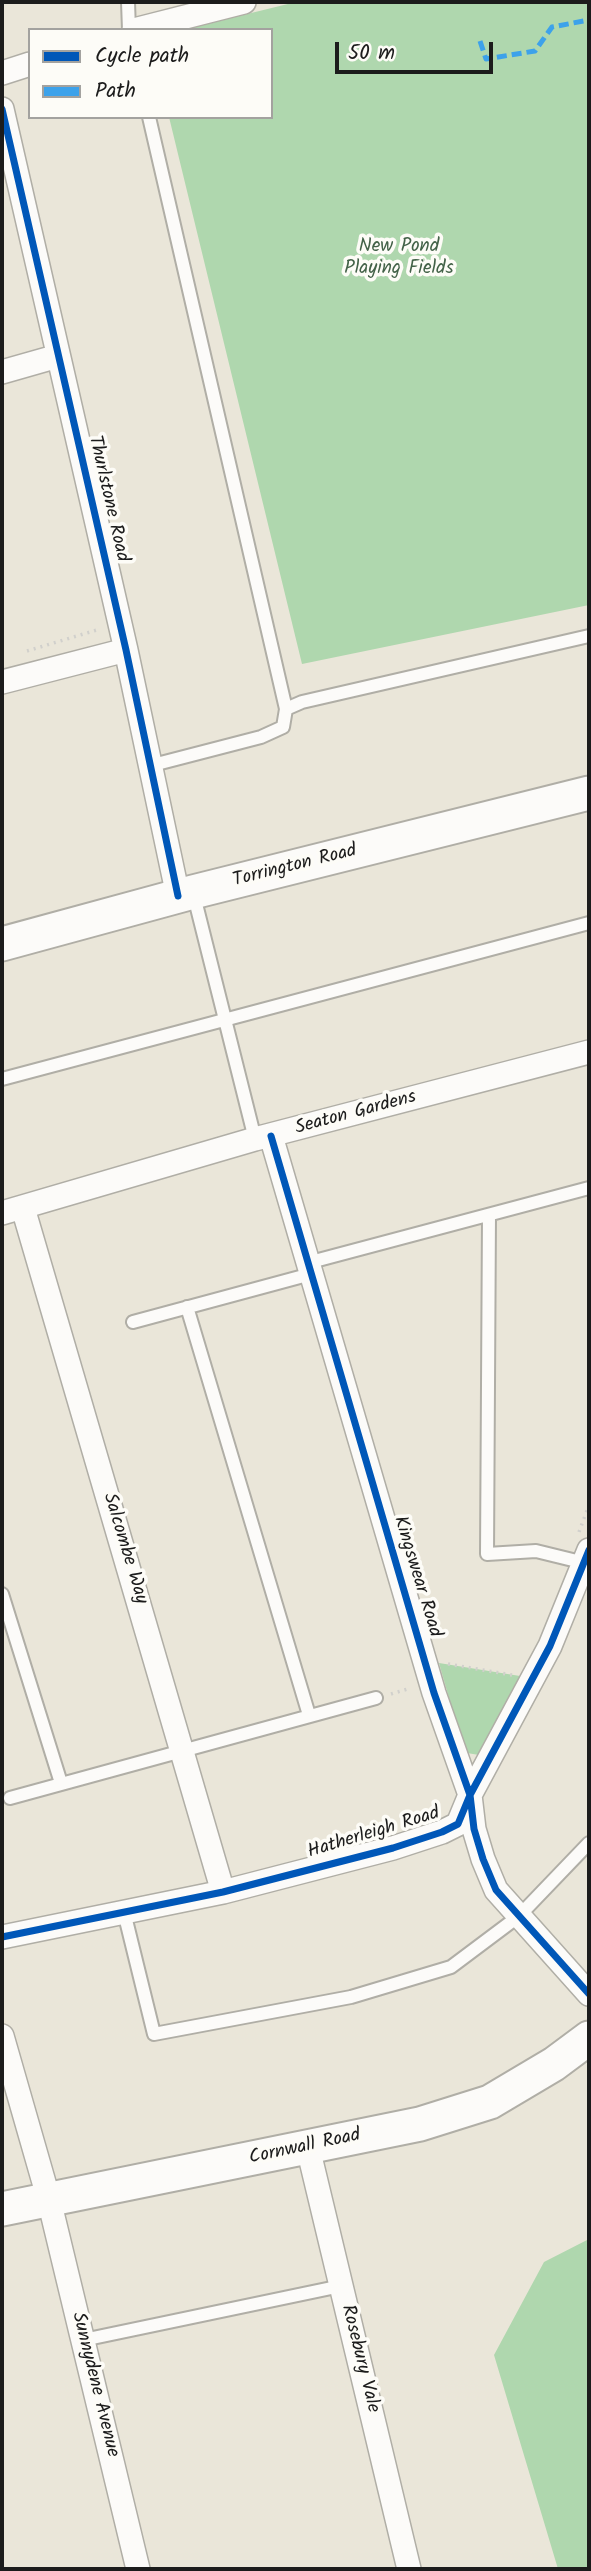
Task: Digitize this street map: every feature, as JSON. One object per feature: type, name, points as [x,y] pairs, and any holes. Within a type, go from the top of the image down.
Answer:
[{"type":"street","points":[[140,28],[244,2]]},
{"type":"street","points":[[2,73],[28,65]]},
{"type":"street","name":"Thurlstone Road","points":[[2,109],[126,650],[149,766],[186,894]]},
{"type":"street","points":[[2,372],[58,356]]},
{"type":"street","points":[[2,682],[126,650]]},
{"type":"street","name":"Torrington Road","points":[[2,944],[186,894],[589,793]]},
{"type":"street","name":"Seaton Gardens","points":[[12,1211],[263,1138],[589,1052]]},
{"type":"street","name":"Kingswear Road","points":[[263,1138],[309,1269],[430,1680],[470,1795],[474,1829],[483,1859],[496,1890],[589,1994]]},
{"type":"street","name":"Salcombe Way","points":[[12,1211],[184,1751],[223,1892]]},
{"type":"street","name":"Hatherleigh Road","points":[[2,1937],[223,1892],[442,1832],[458,1824],[470,1795],[550,1646],[581,1557]]},
{"type":"street","name":"Sunnydene Avenue","points":[[2,2036],[7,2070],[49,2200],[138,2569]]},
{"type":"street","name":"Cornwall Road","points":[[2,2210],[420,2124],[490,2102],[554,2064],[589,2038]]},
{"type":"street","name":"Rosebury Vale","points":[[308,2148],[410,2569]]},
{"type":"lane","points":[[128,2],[132,28]]},
{"type":"lane","points":[[149,119],[286,709],[283,727],[261,737],[149,766]]},
{"type":"lane","points":[[286,709],[302,702],[589,636]]},
{"type":"lane","points":[[186,894],[263,1138]]},
{"type":"lane","points":[[2,1079],[589,923]]},
{"type":"lane","points":[[133,1322],[488,1215],[589,1188]]},
{"type":"lane","points":[[488,1215],[486,1554],[536,1551],[581,1557]]},
{"type":"lane","points":[[187,1307],[309,1715]]},
{"type":"lane","points":[[2,1594],[61,1783]]},
{"type":"lane","points":[[10,1798],[376,1698]]},
{"type":"lane","points":[[124,1912],[154,2034],[351,1997],[451,1967],[519,1916],[589,1843]]},
{"type":"lane","points":[[83,2340],[341,2286]]},
{"type":"path","points":[[26,651],[99,630]]},
{"type":"path","points":[[581,1557],[589,1505]]},
{"type":"path","points":[[439,1663],[518,1676]]},
{"type":"path","points":[[376,1698],[419,1686]]},
{"type":"green space","name":"New Pond Playing Fields","points":[[296,2],[589,2],[589,605],[302,664],[169,119],[273,119],[273,28],[190,28]]},
{"type":"green space","points":[[439,1663],[520,1676],[479,1755],[467,1753],[463,1747]]},
{"type":"green space","points":[[589,2239],[589,2569],[558,2569],[494,2355],[544,2262]]},
{"type":"marked path","points":[[480,41],[486,59],[535,51],[552,27],[589,20]]},
{"type":"cycle path","points":[[2,109],[126,650],[178,896]]},
{"type":"cycle path","points":[[271,1136],[434,1693],[470,1795],[474,1829],[483,1859],[496,1890],[589,1994]]},
{"type":"cycle path","points":[[2,1937],[223,1892],[393,1848],[458,1824],[470,1795],[550,1646],[589,1550]]}]
